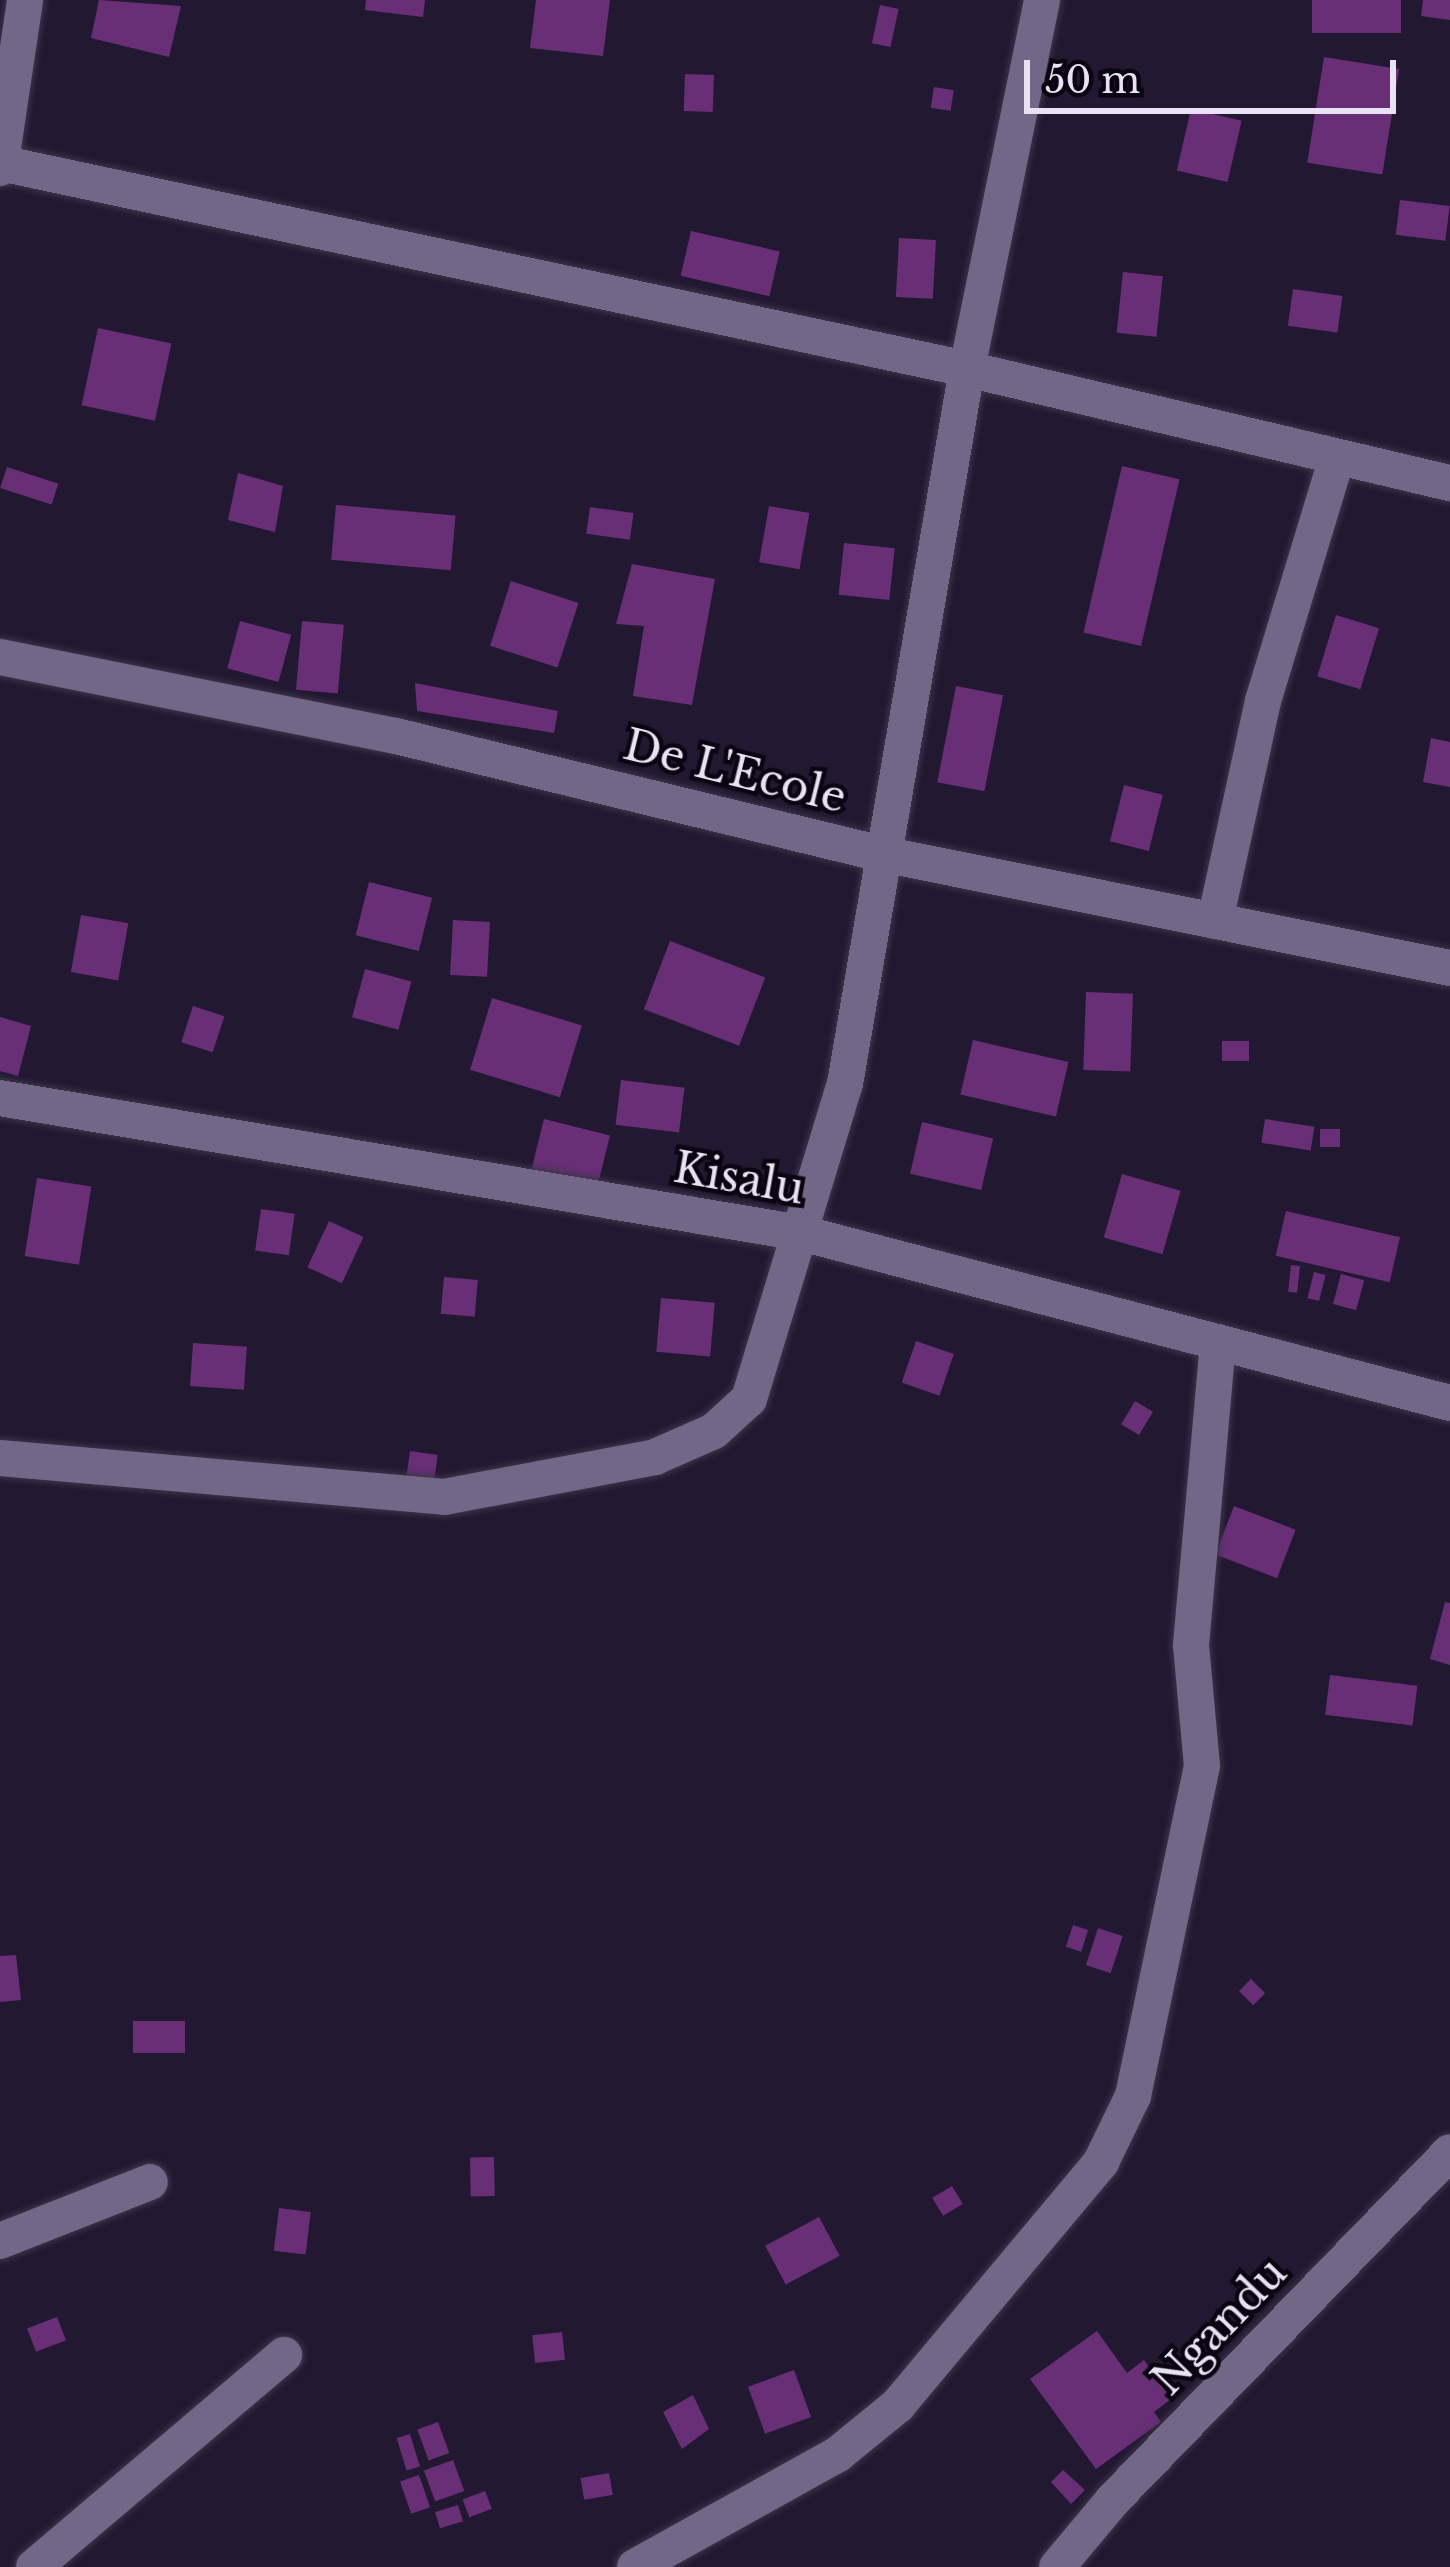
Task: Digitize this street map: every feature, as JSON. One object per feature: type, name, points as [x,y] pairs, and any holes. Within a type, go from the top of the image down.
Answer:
[{"type":"street","points":[[26,0],[0,165],[967,369],[1450,483]]},
{"type":"street","points":[[0,1458],[444,1497],[655,1457],[714,1431],[749,1399],[845,1084],[967,369],[1042,0]]},
{"type":"street","points":[[1215,921],[1263,700],[1336,458]]},
{"type":"street","name":"De L'Ecole","points":[[0,657],[396,736],[882,854],[1450,968]]},
{"type":"street","name":"Kisalu","points":[[0,1098],[801,1233],[1450,1403]]},
{"type":"street","points":[[635,2567],[838,2454],[898,2405],[1101,2162],[1132,2096],[1202,1766],[1191,1645],[1218,1342]]},
{"type":"street","name":"Ngandu","points":[[1057,2567],[1113,2500],[1450,2152]]},
{"type":"street","points":[[0,2241],[150,2182]]},
{"type":"street","points":[[34,2567],[284,2355]]},
{"type":"building","points":[[99,0],[181,6],[169,57],[91,38]]},
{"type":"building","points":[[366,0],[425,0],[423,17],[365,10]]},
{"type":"building","points":[[536,0],[610,0],[603,56],[530,48]]},
{"type":"building","points":[[1312,0],[1401,0],[1401,33],[1312,33]]},
{"type":"building","points":[[1423,0],[1450,0],[1450,20],[1421,16]]},
{"type":"building","points":[[880,5],[899,9],[890,47],[872,43]]},
{"type":"building","points":[[1324,57],[1399,69],[1382,175],[1307,163]]},
{"type":"building","points":[[685,74],[714,75],[713,112],[684,111]]},
{"type":"building","points":[[934,87],[954,90],[950,111],[931,108]]},
{"type":"building","points":[[1191,109],[1242,121],[1227,182],[1177,170]]},
{"type":"building","points":[[1400,200],[1450,206],[1445,241],[1396,235]]},
{"type":"building","points":[[691,231],[780,251],[769,296],[681,276]]},
{"type":"building","points":[[899,238],[936,240],[933,299],[896,297]]},
{"type":"building","points":[[1123,272],[1163,276],[1156,337],[1117,333]]},
{"type":"building","points":[[1293,289],[1343,296],[1337,333],[1288,326]]},
{"type":"building","points":[[98,328],[171,344],[155,421],[82,405]]},
{"type":"building","points":[[1122,466],[1179,479],[1141,646],[1084,633]]},
{"type":"building","points":[[7,467],[58,484],[52,505],[0,488]]},
{"type":"building","points":[[238,473],[283,486],[275,532],[228,520]]},
{"type":"building","points":[[336,505],[456,515],[451,570],[331,560]]},
{"type":"building","points":[[769,506],[809,513],[799,569],[759,562]]},
{"type":"building","points":[[590,507],[634,513],[630,540],[586,534]]},
{"type":"building","points":[[844,543],[895,548],[889,600],[839,595]]},
{"type":"building","points":[[632,564],[715,579],[692,705],[633,696],[644,626],[616,624]]},
{"type":"building","points":[[511,581],[579,603],[558,668],[490,646]]},
{"type":"building","points":[[1336,615],[1379,628],[1360,689],[1317,676]]},
{"type":"building","points":[[240,621],[291,635],[279,682],[227,668]]},
{"type":"building","points":[[302,621],[344,625],[338,693],[296,690]]},
{"type":"building","points":[[415,683],[558,711],[554,733],[417,711]]},
{"type":"building","points":[[956,686],[1003,695],[984,791],[937,782]]},
{"type":"building","points":[[1431,738],[1450,742],[1450,787],[1423,782]]},
{"type":"building","points":[[1124,785],[1163,795],[1149,851],[1110,841]]},
{"type":"building","points":[[369,882],[432,898],[419,951],[356,935]]},
{"type":"building","points":[[81,915],[128,923],[118,980],[71,972]]},
{"type":"building","points":[[453,920],[490,922],[487,977],[450,975]]},
{"type":"building","points":[[670,941],[765,978],[739,1046],[644,1009]]},
{"type":"building","points":[[365,969],[411,981],[398,1030],[352,1017]]},
{"type":"building","points":[[1086,992],[1133,994],[1130,1072],[1083,1070]]},
{"type":"building","points":[[492,998],[582,1025],[560,1097],[470,1070]]},
{"type":"building","points":[[193,1006],[224,1016],[213,1052],[181,1042]]},
{"type":"building","points":[[0,1017],[31,1026],[18,1076],[0,1071]]},
{"type":"building","points":[[973,1040],[1068,1062],[1056,1117],[960,1095]]},
{"type":"building","points":[[1222,1041],[1249,1041],[1249,1061],[1222,1061]]},
{"type":"building","points":[[621,1080],[685,1088],[679,1132],[616,1125]]},
{"type":"building","points":[[544,1119],[610,1135],[597,1188],[531,1171]]},
{"type":"building","points":[[1265,1119],[1314,1127],[1311,1151],[1261,1143]]},
{"type":"building","points":[[922,1122],[993,1138],[981,1190],[910,1174]]},
{"type":"building","points":[[1320,1129],[1340,1129],[1340,1147],[1320,1147]]},
{"type":"building","points":[[1122,1174],[1181,1191],[1162,1254],[1104,1237]]},
{"type":"building","points":[[37,1178],[91,1187],[79,1265],[25,1256]]},
{"type":"building","points":[[261,1209],[295,1214],[289,1255],[255,1251]]},
{"type":"building","points":[[1286,1211],[1400,1237],[1390,1282],[1276,1256]]},
{"type":"building","points":[[329,1221],[363,1237],[342,1283],[307,1267]]},
{"type":"building","points":[[1291,1265],[1300,1266],[1297,1293],[1288,1292]]},
{"type":"building","points":[[1314,1272],[1326,1275],[1319,1301],[1307,1298]]},
{"type":"building","points":[[1341,1274],[1364,1280],[1356,1310],[1333,1304]]},
{"type":"building","points":[[444,1277],[478,1280],[475,1317],[441,1314]]},
{"type":"building","points":[[661,1298],[715,1303],[710,1357],[656,1352]]},
{"type":"building","points":[[916,1341],[954,1354],[939,1396],[902,1383]]},
{"type":"building","points":[[193,1343],[247,1347],[244,1390],[190,1386]]},
{"type":"building","points":[[1135,1401],[1153,1412],[1139,1435],[1121,1424]]},
{"type":"building","points":[[410,1451],[438,1455],[433,1488],[405,1484]]},
{"type":"building","points":[[1234,1506],[1296,1530],[1277,1578],[1215,1555]]},
{"type":"building","points":[[1445,1602],[1450,1603],[1450,1665],[1430,1659]]},
{"type":"building","points":[[1330,1675],[1417,1686],[1412,1725],[1325,1715]]},
{"type":"building","points":[[1073,1925],[1088,1930],[1081,1952],[1066,1947]]},
{"type":"building","points":[[1098,1928],[1123,1936],[1111,1973],[1086,1965]]},
{"type":"building","points":[[16,1955],[21,2000],[0,2002],[0,1956]]},
{"type":"building","points":[[1251,1979],[1265,1993],[1253,2005],[1239,1991]]},
{"type":"building","points":[[133,2021],[185,2021],[185,2053],[133,2053]]},
{"type":"building","points":[[470,2157],[494,2157],[495,2196],[471,2196]]},
{"type":"building","points":[[952,2186],[963,2204],[943,2216],[932,2198]]},
{"type":"building","points":[[279,2208],[311,2212],[306,2255],[274,2251]]},
{"type":"building","points":[[819,2217],[840,2256],[786,2284],[765,2246]]},
{"type":"building","points":[[57,2317],[66,2340],[36,2352],[27,2328]]},
{"type":"building","points":[[1097,2331],[1127,2373],[1144,2360],[1171,2399],[1154,2412],[1161,2422],[1096,2469],[1030,2379]]},
{"type":"building","points":[[562,2332],[565,2360],[535,2363],[532,2335]]},
{"type":"building","points":[[794,2370],[811,2417],[765,2434],[748,2387]]},
{"type":"building","points":[[693,2395],[709,2429],[682,2449],[663,2412]]},
{"type":"building","points":[[438,2422],[449,2453],[429,2461],[417,2430]]},
{"type":"building","points":[[410,2434],[420,2467],[407,2471],[397,2438]]},
{"type":"building","points":[[453,2460],[464,2491],[435,2502],[424,2471]]},
{"type":"building","points":[[1063,2470],[1085,2490],[1071,2504],[1051,2482]]},
{"type":"building","points":[[609,2473],[613,2495],[584,2500],[580,2478]]},
{"type":"building","points":[[419,2475],[430,2507],[411,2514],[400,2482]]},
{"type":"building","points":[[485,2491],[492,2509],[469,2517],[463,2500]]},
{"type":"building","points":[[458,2505],[463,2521],[440,2528],[435,2512]]}]
